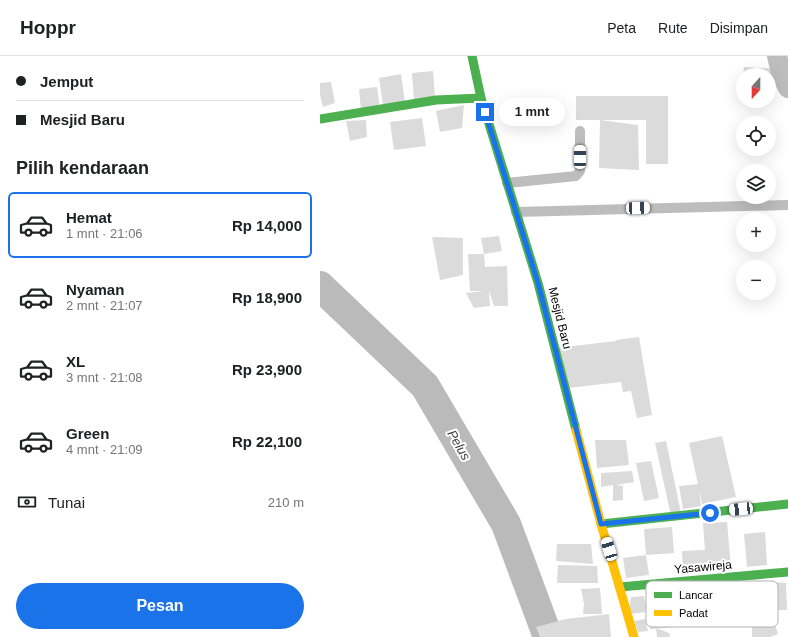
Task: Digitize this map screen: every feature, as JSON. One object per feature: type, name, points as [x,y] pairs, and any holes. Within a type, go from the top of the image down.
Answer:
[{"type":"street","name":"Mesjid Baru","points":[[472,56],[481,98],[538,283],[601,524],[634,637]]},
{"type":"street","points":[[777,56],[781,73],[788,88]]},
{"type":"street","points":[[320,118],[436,100],[481,98]]},
{"type":"street","points":[[601,524],[788,504]]},
{"type":"street","name":"Yasawireja","points":[[687,581],[788,572]]},
{"type":"street","name":"Yasawireja","points":[[620,587],[646,585]]},
{"type":"lane","points":[[507,183],[576,176],[580,171],[580,131]]},
{"type":"lane","points":[[516,212],[788,205]]},
{"type":"building","points":[[776,69],[778,69],[778,80],[776,80]]},
{"type":"building","points":[[433,71],[435,98],[414,100],[412,73]]},
{"type":"building","points":[[401,74],[405,102],[383,105],[379,78]]},
{"type":"building","points":[[331,82],[335,103],[323,107],[320,95],[320,83]]},
{"type":"building","points":[[377,87],[380,108],[361,110],[359,89]]},
{"type":"building","points":[[576,96],[668,96],[668,164],[646,164],[646,120],[576,120]]},
{"type":"building","points":[[464,105],[462,128],[440,132],[436,111]]},
{"type":"building","points":[[422,118],[426,146],[394,150],[390,122]]},
{"type":"building","points":[[366,120],[367,137],[350,141],[346,121]]},
{"type":"building","points":[[600,120],[638,125],[639,170],[599,168]]},
{"type":"building","points":[[499,236],[502,251],[484,254],[481,238]]},
{"type":"building","points":[[432,237],[463,238],[463,275],[440,280]]},
{"type":"building","points":[[468,254],[484,254],[485,267],[507,266],[508,306],[494,306],[489,291],[490,306],[474,308],[466,293],[484,291],[470,291]]},
{"type":"building","points":[[639,337],[652,415],[637,418],[631,391],[623,392],[621,382],[568,388],[556,348]]},
{"type":"building","points":[[722,436],[736,497],[702,504],[699,490],[701,506],[683,509],[679,486],[698,484],[689,443]]},
{"type":"building","points":[[595,440],[626,440],[629,465],[597,468]]},
{"type":"building","points":[[666,441],[681,513],[671,516],[655,443]]},
{"type":"building","points":[[651,461],[659,498],[644,501],[636,463]]},
{"type":"building","points":[[632,471],[634,482],[616,485],[623,486],[623,500],[613,501],[613,485],[601,487],[601,473]]},
{"type":"building","points":[[727,522],[731,568],[683,572],[682,551],[705,550],[703,523]]},
{"type":"building","points":[[672,527],[674,553],[646,555],[644,529]]},
{"type":"building","points":[[765,532],[767,565],[747,567],[744,534]]},
{"type":"building","points":[[557,544],[591,544],[593,564],[556,561]]},
{"type":"building","points":[[646,555],[649,575],[626,578],[623,558]]},
{"type":"building","points":[[558,565],[597,566],[598,583],[557,583]]},
{"type":"building","points":[[778,582],[786,583],[787,610],[778,610]]},
{"type":"building","points":[[600,588],[602,614],[583,614],[584,604],[581,589]]},
{"type":"building","points":[[644,596],[646,612],[629,614],[631,597]]},
{"type":"building","points":[[609,614],[611,637],[540,637],[536,627],[566,619]]},
{"type":"building","points":[[645,619],[648,631],[638,632],[634,621]]},
{"type":"building","points":[[650,627],[678,627],[650,629]]},
{"type":"building","points":[[752,627],[776,627],[778,634],[770,637],[752,637]]},
{"type":"building","points":[[656,628],[669,633],[670,637],[657,637]]},
{"type":"waterway","name":"Pelus","points":[[320,286],[425,386],[506,524],[548,637]]},
{"type":"traffic: fast","points":[[472,56],[481,98],[538,283],[576,430]]},
{"type":"traffic: fast","points":[[320,119],[436,100],[481,98]]},
{"type":"traffic: fast","points":[[601,524],[788,504]]},
{"type":"traffic: fast","points":[[687,581],[788,572]]},
{"type":"traffic: fast","points":[[620,587],[646,585]]},
{"type":"traffic: slow","points":[[576,430],[601,524],[634,637]]},
{"type":"route","points":[[485,112],[538,283],[601,524],[710,513]]}]
